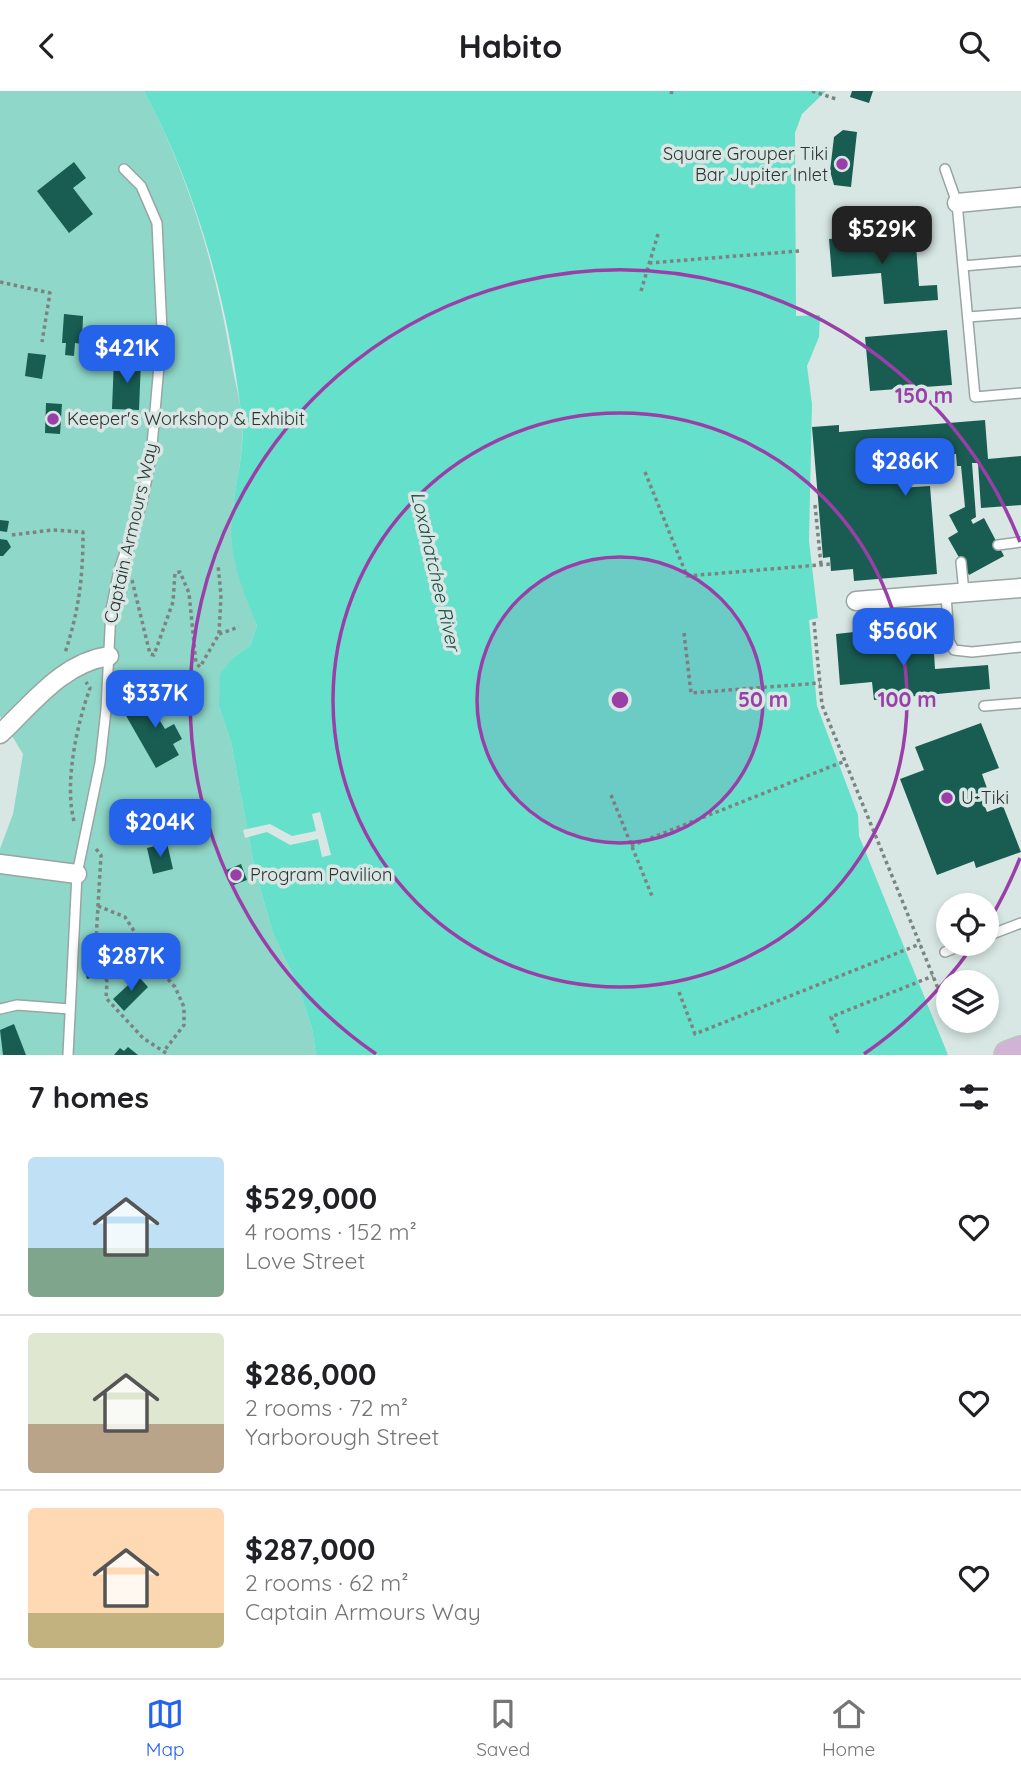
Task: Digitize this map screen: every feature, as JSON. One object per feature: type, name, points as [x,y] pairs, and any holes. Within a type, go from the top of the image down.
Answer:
[{"type":"main road","points":[[1008,1055],[1021,1050]]},
{"type":"street","points":[[957,203],[1021,197]]},
{"type":"street","points":[[856,601],[890,592],[955,593],[1021,588]]},
{"type":"street","points":[[0,734],[66,671],[91,659],[108,656]]},
{"type":"street","points":[[0,864],[78,874]]},
{"type":"lane","name":"Captain Armours Way","points":[[68,1055],[78,874],[100,763],[111,610],[120,565],[142,503],[151,457],[161,338],[157,223],[141,186],[124,169]]},
{"type":"lane","points":[[945,169],[957,203],[975,397],[1021,393]]},
{"type":"lane","points":[[963,266],[1021,261]]},
{"type":"lane","points":[[968,317],[1021,313]]},
{"type":"lane","points":[[998,545],[1021,543]]},
{"type":"lane","points":[[961,562],[949,641],[954,650],[972,652],[1021,647]]},
{"type":"lane","points":[[984,706],[1021,703]]},
{"type":"lane","points":[[999,931],[1021,923]]},
{"type":"lane","points":[[0,1009],[17,1005],[70,1009]]},
{"type":"path","points":[[812,91],[836,99]]},
{"type":"path","points":[[641,291],[658,234]]},
{"type":"path","points":[[649,263],[799,251]]},
{"type":"path","points":[[0,282],[50,293],[42,342]]},
{"type":"path","points":[[90,333],[161,338]]},
{"type":"path","points":[[645,472],[687,576],[831,564]]},
{"type":"path","points":[[815,505],[821,565]]},
{"type":"path","points":[[120,565],[130,573],[150,654],[155,655],[173,602],[175,573],[180,572],[189,593],[196,663],[200,667],[219,634],[221,594],[218,565]]},
{"type":"path","points":[[814,622],[822,705],[936,983]]},
{"type":"path","points":[[219,634],[239,627]]},
{"type":"path","points":[[684,633],[691,693],[820,683]]},
{"type":"path","points":[[631,846],[845,761]]},
{"type":"path","points":[[611,795],[652,896]]},
{"type":"path","points":[[98,906],[124,917],[180,997],[184,1007],[184,1025],[164,1051]]},
{"type":"path","points":[[679,992],[695,1034],[920,944]]},
{"type":"path","points":[[838,1033],[831,1017],[933,975]]},
{"type":"shaded area","points":[[0,91],[144,91],[174,155],[198,221],[225,324],[240,406],[242,443],[233,506],[234,532],[240,566],[257,626],[250,646],[234,657],[219,706],[231,742],[255,871],[274,936],[299,988],[312,1029],[316,1055],[0,1055],[0,849],[13,814],[23,754],[0,716]]},
{"type":"water","name":"Loxahatchee River","points":[[144,91],[826,91],[802,114],[795,133],[796,316],[820,315],[819,337],[807,366],[812,404],[809,541],[818,618],[809,620],[817,706],[858,815],[859,836],[936,1025],[936,1033],[939,1033],[948,1055],[316,1055],[312,1029],[299,988],[274,936],[255,871],[231,742],[219,706],[220,674],[234,657],[250,646],[257,626],[241,583],[232,541],[242,420],[220,292],[195,209],[163,129]]},
{"type":"pier","points":[[320,812],[331,855],[322,857],[318,839],[290,845],[267,832],[245,838],[243,830],[270,824],[292,836],[316,831],[312,814]]},
{"type":"building","points":[[852,91],[873,91],[869,103],[850,97]]},
{"type":"building","name":"Square Grouper Tiki Bar Jupiter Inlet","points":[[843,130],[857,132],[851,187],[834,185],[830,171],[834,137]]},
{"type":"building","points":[[74,162],[86,178],[73,188],[93,214],[69,233],[37,191]]},
{"type":"building","points":[[894,234],[895,246],[916,245],[919,286],[937,285],[938,300],[884,304],[881,273],[832,277],[829,239]]},
{"type":"building","points":[[64,314],[83,316],[82,344],[75,343],[74,356],[65,355],[66,343],[62,343]]},
{"type":"building","points":[[947,330],[952,385],[870,391],[865,337]]},
{"type":"building","points":[[28,353],[46,355],[42,379],[25,376]]},
{"type":"building","points":[[114,359],[141,360],[139,410],[112,409]]},
{"type":"building","name":"Keeper's Workshop & Exhibit","points":[[46,403],[62,404],[60,434],[45,433]]},
{"type":"building","points":[[985,420],[988,459],[1021,456],[1021,505],[981,508],[978,463],[972,463],[976,517],[971,520],[973,524],[984,518],[1004,556],[969,575],[948,538],[958,532],[949,515],[965,507],[961,466],[957,466],[956,454],[897,459],[900,488],[930,486],[937,574],[854,581],[853,569],[831,571],[830,557],[823,558],[812,427],[839,425],[839,432]]},
{"type":"building","points":[[0,520],[9,521],[7,532],[0,531]]},
{"type":"building","points":[[0,539],[7,540],[11,547],[3,556],[0,556]]},
{"type":"building","points":[[863,631],[865,644],[933,637],[935,669],[988,665],[990,689],[874,700],[872,682],[840,685],[836,634]]},
{"type":"building","points":[[164,692],[173,707],[157,716],[165,729],[174,724],[182,739],[173,744],[179,755],[156,768],[125,714]]},
{"type":"building","name":"U-Tiki","points":[[981,723],[999,768],[982,774],[990,797],[982,799],[987,812],[1003,806],[1021,852],[976,868],[974,861],[937,875],[900,779],[924,770],[915,747]]},
{"type":"building","points":[[167,843],[173,869],[153,874],[147,848]]},
{"type":"building","name":"Program Pavilion","points":[[241,864],[247,880],[231,886],[224,871]]},
{"type":"building","points":[[94,958],[99,976],[87,979],[82,961]]},
{"type":"building","points":[[138,976],[148,987],[124,1011],[113,999]]},
{"type":"building","points":[[14,1024],[26,1055],[3,1055],[0,1030]]},
{"type":"building","points":[[128,1047],[138,1055],[114,1055],[120,1048],[124,1051]]},
{"type":"place","name":"Square Grouper Tiki Bar Jupiter Inlet","points":[[842,164]]},
{"type":"place","name":"Keeper's Workshop & Exhibit","points":[[53,419]]},
{"type":"place","name":"U-Tiki","points":[[947,798]]},
{"type":"place","name":"Program Pavilion","points":[[236,875]]}]
